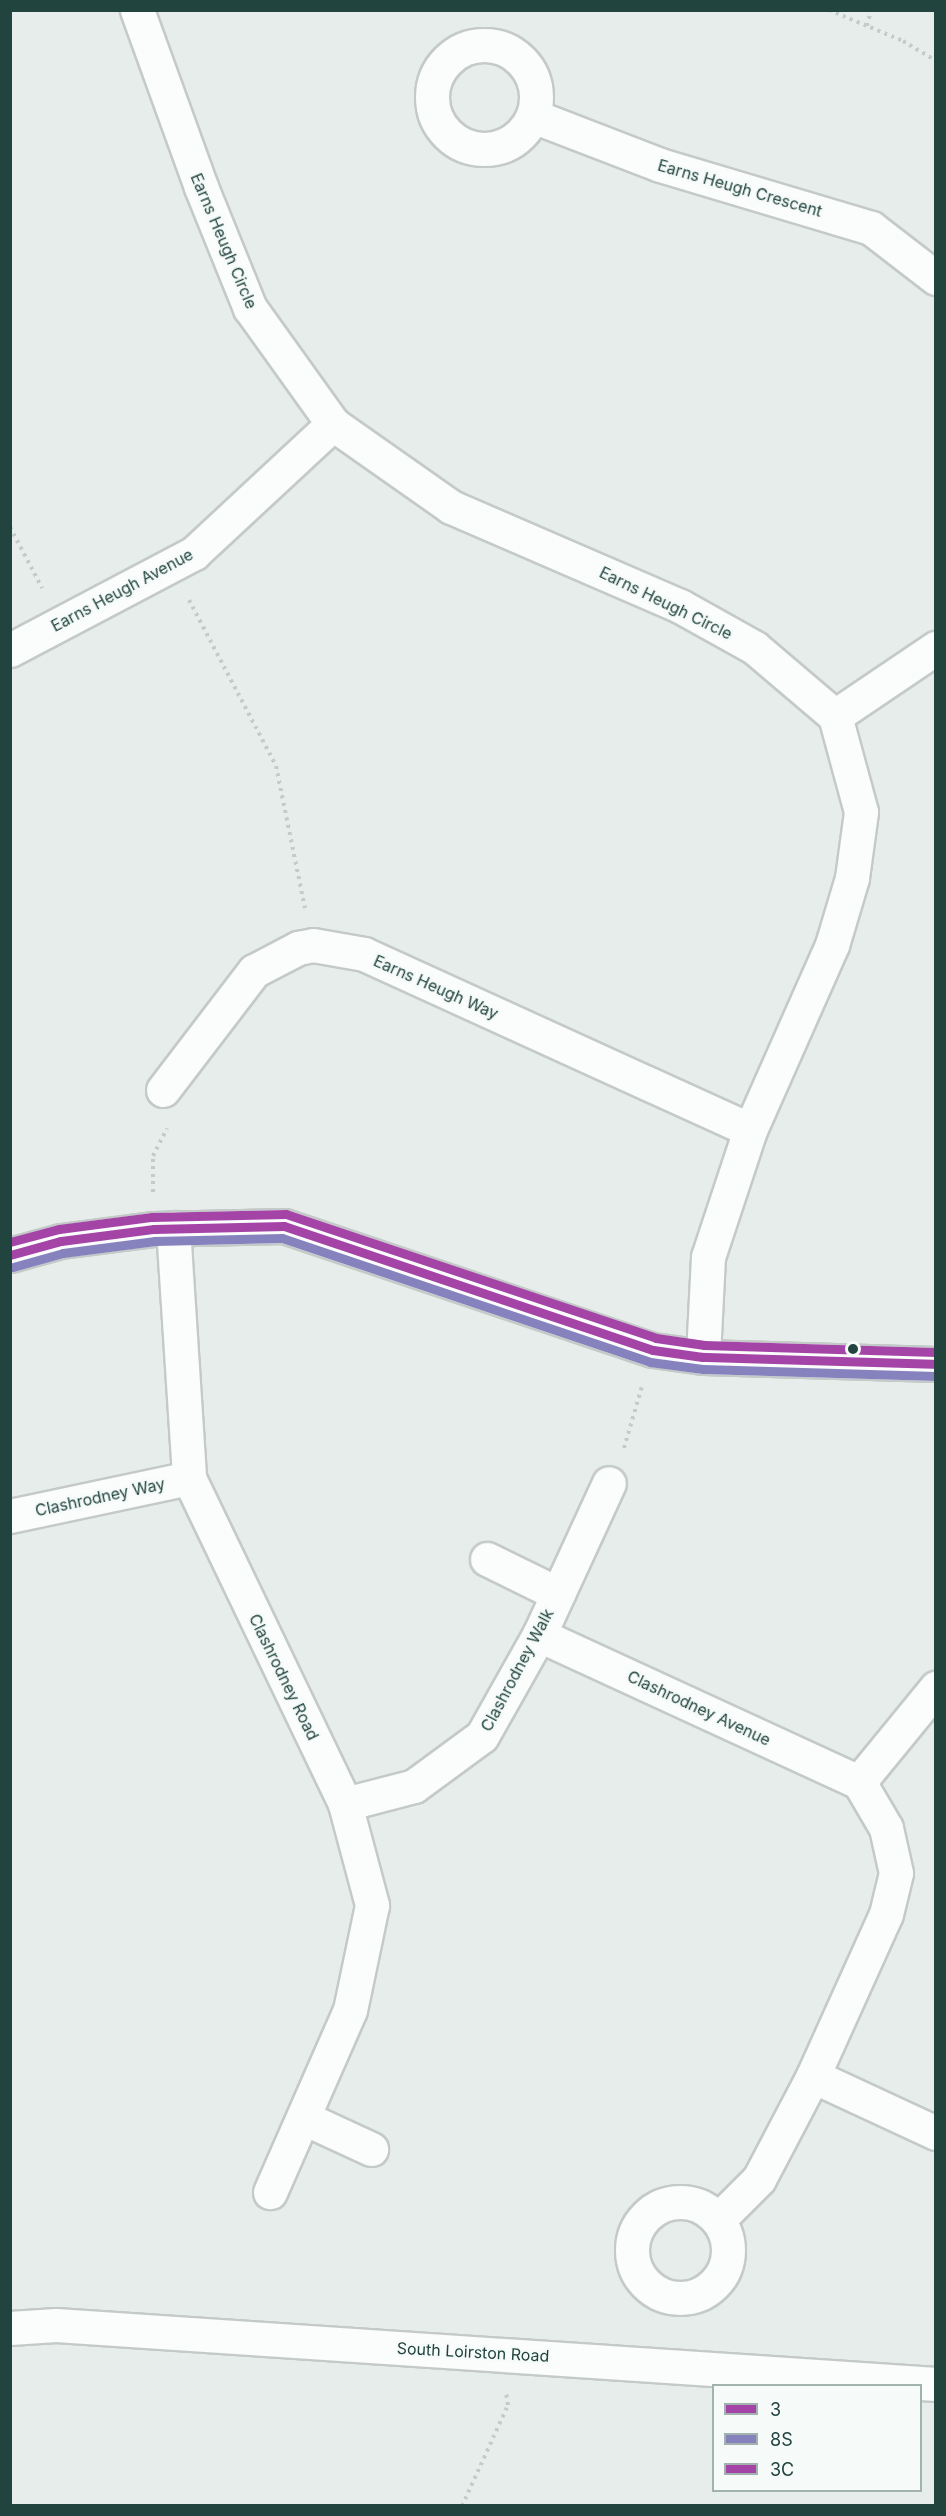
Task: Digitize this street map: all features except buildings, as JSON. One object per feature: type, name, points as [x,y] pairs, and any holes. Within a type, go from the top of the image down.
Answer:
[{"type":"street","name":"Earns Heugh Circle","points":[[137,10],[201,187],[250,308],[333,424],[451,507],[680,606],[755,648],[835,716]]},
{"type":"street","name":"Earns Heugh Crescent","points":[[533,116],[660,165],[871,228],[936,278]]},
{"type":"street","name":"Earns Heugh Avenue","points":[[10,650],[194,553],[333,424]]},
{"type":"street","points":[[703,1357],[708,1257],[750,1130],[832,945],[852,878],[861,812],[835,716],[936,648]]},
{"type":"street","name":"Earns Heugh Way","points":[[163,1090],[254,971],[298,948],[313,945],[364,954],[750,1130]]},
{"type":"street","points":[[10,1255],[61,1241],[163,1228],[284,1226],[653,1350],[703,1357],[936,1364]]},
{"type":"street","name":"Clashrodney Road","points":[[163,1228],[189,1478],[345,1804],[372,1905],[350,2010],[270,2192]]},
{"type":"street","name":"Clashrodney Way","points":[[10,1516],[189,1478]]},
{"type":"street","name":"Clashrodney Walk","points":[[345,1804],[414,1786],[482,1736],[538,1635],[609,1483]]},
{"type":"street","name":"Clashrodney Walk","points":[[487,1559],[558,1594]]},
{"type":"street","name":"Clashrodney Avenue","points":[[538,1635],[859,1782]]},
{"type":"street","points":[[718,2220],[759,2179],[813,2076],[886,1914],[896,1873],[886,1828],[859,1782],[936,1688]]},
{"type":"street","points":[[813,2076],[936,2133]]},
{"type":"street","points":[[304,2118],[371,2150]]},
{"type":"street","name":"South Loirston Road","points":[[10,2328],[56,2325],[499,2352],[936,2384]]},
{"type":"path","points":[[829,10],[867,26],[936,61]]},
{"type":"path","points":[[867,26],[871,10]]},
{"type":"path","points":[[10,526],[60,623]]},
{"type":"path","points":[[171,565],[276,766],[313,945]]},
{"type":"path","points":[[163,1090],[171,1120],[153,1156],[163,1228]]},
{"type":"path","points":[[609,1483],[626,1443],[653,1350]]},
{"type":"path","points":[[462,2505],[508,2405],[499,2352]]},
{"type":"transit line","name":"3C","points":[[10,1242],[59,1229],[152,1217],[286,1214],[656,1338],[704,1345],[936,1352]]},
{"type":"transit line","name":"3","points":[[10,1255],[61,1241],[154,1229],[284,1226],[653,1350],[703,1357],[936,1364]]},
{"type":"transit line","name":"8S","points":[[13,1267],[63,1253],[155,1241],[282,1238],[650,1362],[703,1369],[936,1376]]}]
